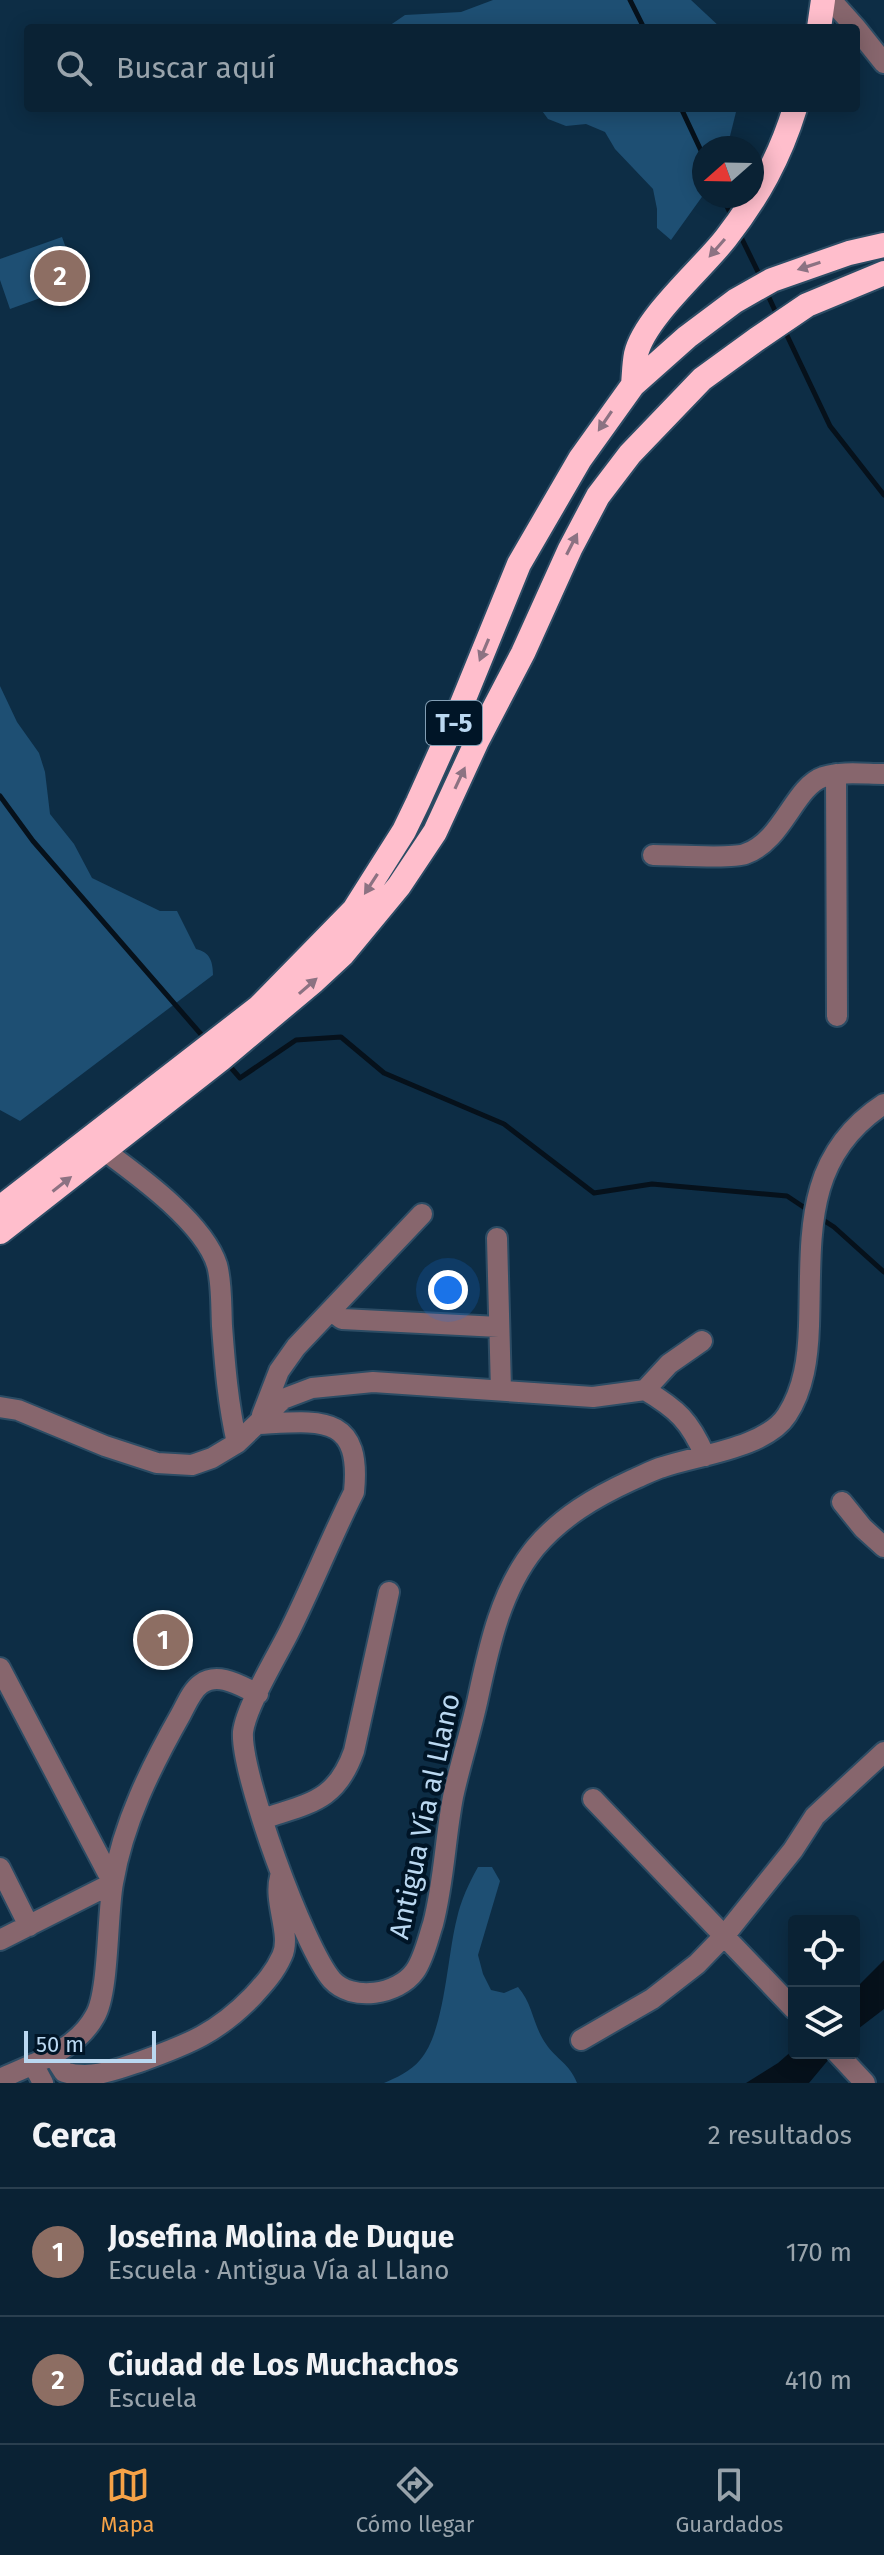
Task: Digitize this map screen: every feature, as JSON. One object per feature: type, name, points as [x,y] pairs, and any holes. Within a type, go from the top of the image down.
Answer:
[{"type":"highway","points":[[820,24],[823,0]]},
{"type":"highway","points":[[633,385],[636,353],[651,324],[726,237],[764,184],[780,153],[794,112]]},
{"type":"highway","name":"T-5","points":[[0,1208],[259,1007],[354,910],[404,831],[418,802],[519,564],[580,459],[633,385],[687,337],[735,301],[772,280],[849,253],[884,245]]},
{"type":"highway","name":"T-5","points":[[0,1232],[221,1059],[314,981],[342,955],[399,886],[435,832],[584,522],[598,496],[630,454],[702,379],[757,339],[807,305],[884,273]]},
{"type":"street","points":[[831,0],[852,24]]},
{"type":"street","points":[[860,33],[884,63]]},
{"type":"street","points":[[836,774],[837,1016]]},
{"type":"street","points":[[653,855],[744,855],[765,843],[778,830],[808,788],[819,778],[836,774],[884,774]]},
{"type":"street","name":"Antigua Vía al Llano","points":[[259,1424],[325,1423],[338,1429],[345,1437],[357,1463],[354,1492],[258,1694],[243,1733],[248,1778],[281,1874],[315,1951],[333,1982],[362,1994],[381,1992],[399,1986],[413,1974],[424,1952],[445,1864],[453,1798],[487,1658],[509,1586],[533,1550],[587,1502],[660,1467],[705,1456],[779,1427],[800,1392],[808,1344],[809,1251],[816,1201],[832,1155],[847,1135],[884,1104]]},
{"type":"street","points":[[105,1151],[181,1214],[206,1243],[217,1265],[228,1405],[237,1443]]},
{"type":"street","points":[[259,1424],[279,1371],[296,1347],[422,1214]]},
{"type":"street","points":[[497,1238],[501,1390]]},
{"type":"street","points":[[331,1311],[342,1319],[499,1327]]},
{"type":"street","points":[[645,1390],[669,1364],[702,1341]]},
{"type":"street","points":[[0,1407],[18,1410],[105,1446],[157,1463],[192,1465],[212,1458],[237,1443],[283,1399],[312,1388],[373,1382],[593,1397],[645,1390],[674,1407],[693,1429],[705,1456]]},
{"type":"street","points":[[842,1502],[884,1547]]},
{"type":"street","points":[[263,1819],[325,1797],[343,1775],[354,1751],[389,1592]]},
{"type":"street","points":[[0,1668],[113,1883]]},
{"type":"street","points":[[0,2079],[53,2055],[75,2041],[97,2014],[113,1883],[125,1833],[163,1745],[201,1684],[218,1678],[258,1694]]},
{"type":"street","points":[[581,2040],[652,1999],[697,1964],[725,1935],[793,1850],[815,1816],[884,1752]]},
{"type":"street","points":[[593,1799],[788,2003]]},
{"type":"street","points":[[0,1868],[29,1926]]},
{"type":"street","points":[[53,2055],[64,2072],[92,2076],[180,2047],[228,2021],[271,1976],[284,1953],[276,1891],[281,1874]]},
{"type":"street","points":[[0,1940],[113,1883]]},
{"type":"street","points":[[844,2059],[865,2083]]},
{"type":"street","points":[[33,2064],[43,2083]]},
{"type":"shaded area","points":[[493,0],[691,0],[717,24],[392,24],[405,15],[461,12]]},
{"type":"shaded area","points":[[543,112],[736,112],[730,136],[692,136],[694,208],[671,240],[657,228],[653,189],[615,149],[605,132],[586,124],[566,126],[548,119]]},
{"type":"shaded area","points":[[62,237],[79,284],[10,309],[0,280],[0,259]]},
{"type":"shaded area","points":[[0,686],[17,722],[39,753],[45,772],[50,814],[74,844],[92,878],[160,911],[177,911],[196,949],[210,958],[213,970],[213,975],[20,1121],[0,1110]]},
{"type":"shaded area","points":[[478,1867],[492,1867],[500,1881],[478,1955],[483,1974],[491,1990],[504,1993],[518,1987],[542,2037],[571,2071],[577,2083],[384,2083],[412,2068],[420,2060],[435,2031],[459,1911]]},
{"type":"shaded area","points":[[884,1960],[884,2009],[860,2027],[860,1987]]},
{"type":"shaded area","points":[[788,2054],[788,2059],[829,2059],[809,2083],[746,2083]]},
{"type":"waterway","points":[[630,0],[642,24]]},
{"type":"waterway","points":[[683,112],[694,136]]},
{"type":"waterway","points":[[728,208],[732,217]]},
{"type":"waterway","points":[[739,233],[761,278]]},
{"type":"waterway","points":[[766,291],[777,315]]},
{"type":"waterway","points":[[783,327],[830,426],[884,495]]},
{"type":"waterway","points":[[0,796],[33,841],[206,1040]]},
{"type":"waterway","points":[[226,1062],[240,1078],[296,1040],[341,1037],[384,1073],[504,1124],[594,1193],[652,1184],[787,1196],[811,1212]]},
{"type":"waterway","points":[[820,1218],[884,1272]]},
{"type":"place","name":"Ciudad de Los Muchachos","points":[[60,276]]},
{"type":"place","name":"Josefina Molina de Duque","points":[[163,1640]]}]
